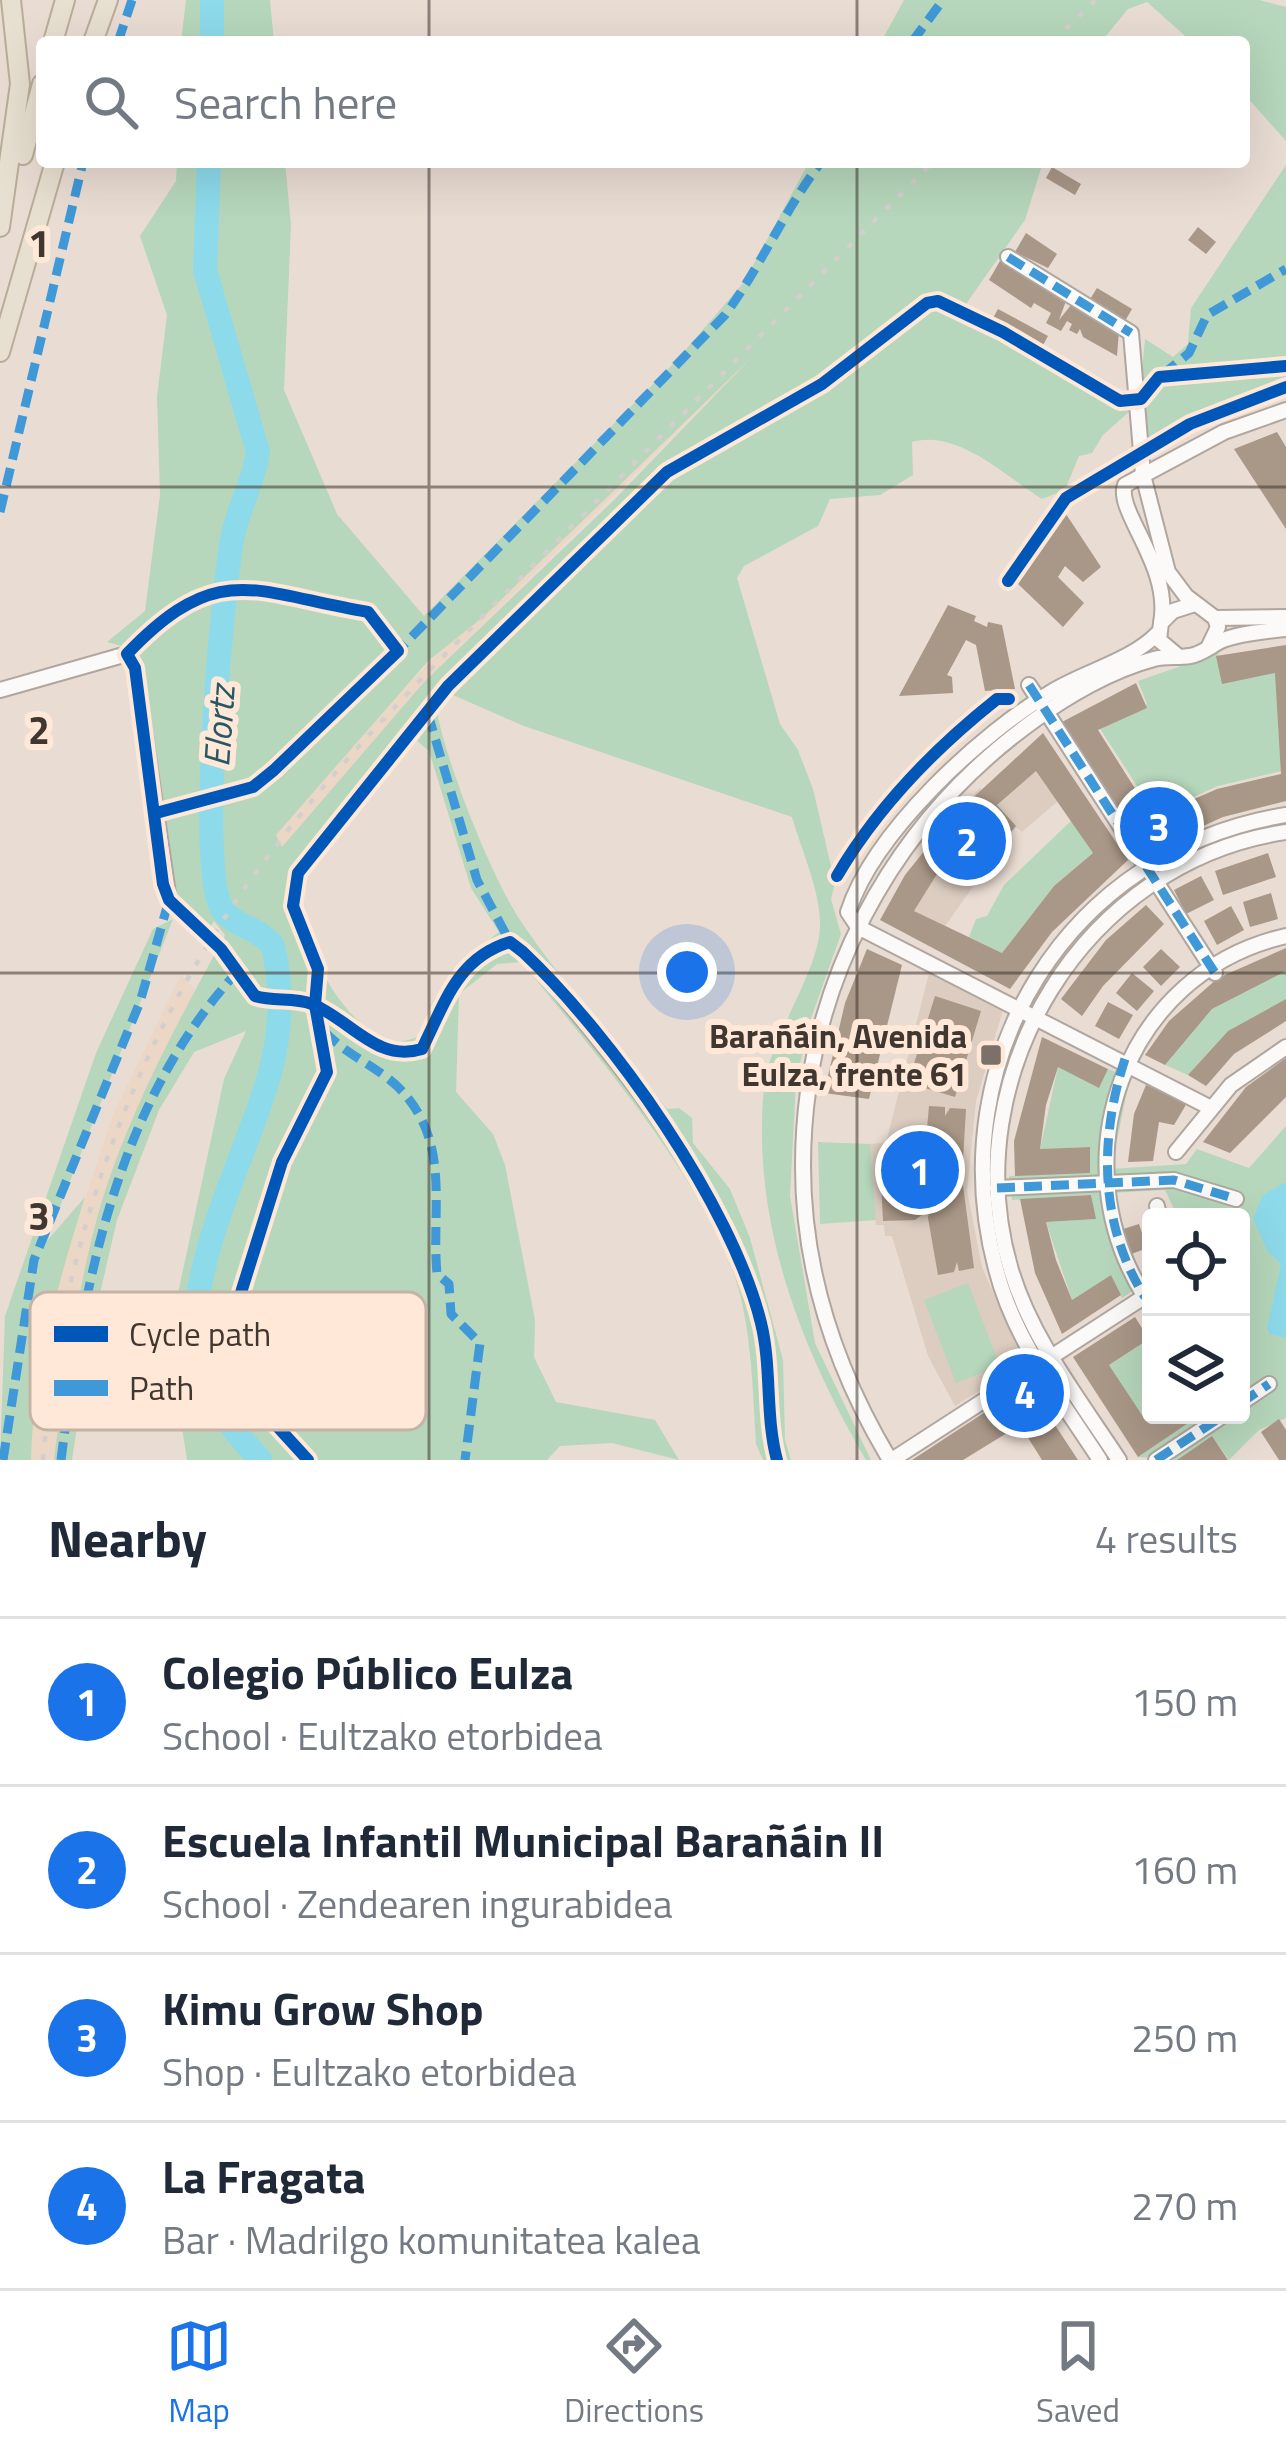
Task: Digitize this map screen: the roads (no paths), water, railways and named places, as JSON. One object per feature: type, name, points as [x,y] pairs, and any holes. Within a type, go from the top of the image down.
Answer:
[{"type":"highway","points":[[0,227],[20,84],[11,0]]},
{"type":"highway","points":[[55,36],[64,0]]},
{"type":"highway","points":[[90,36],[95,0]]},
{"type":"highway","points":[[92,36],[108,0]]},
{"type":"highway","points":[[0,241],[36,106]]},
{"type":"highway","points":[[0,352],[53,168]]},
{"type":"street","points":[[1008,256],[1131,333],[1144,475],[1168,572],[1215,618],[1218,627],[1206,650]]},
{"type":"street","points":[[1178,656],[1159,628],[1165,602],[1161,576],[1121,492],[1224,432],[1286,410]]},
{"type":"street","points":[[1142,1299],[891,1460],[858,1405],[822,1309],[802,1167],[814,1061],[858,927],[883,876],[938,802],[1042,706],[1138,649],[1174,610],[1196,604]]},
{"type":"street","points":[[1215,618],[1286,617]]},
{"type":"street","points":[[1042,706],[1133,667],[1206,650],[1229,639],[1286,629]]},
{"type":"street","points":[[0,690],[127,655],[135,668],[169,900],[221,950],[246,987],[265,999],[314,1006],[339,1016],[385,1051],[404,1055],[422,1049],[447,992],[488,949],[510,942],[539,968],[683,1153],[724,1222],[760,1321],[777,1460]]},
{"type":"street","points":[[1028,685],[1213,971]]},
{"type":"street","points":[[156,813],[253,787]]},
{"type":"street","points":[[1100,1460],[997,1274],[980,1177],[991,1086],[1018,1006],[1054,952],[1102,900],[1217,834],[1286,815]]},
{"type":"street","points":[[1119,1460],[1044,1360],[1010,1268],[997,1188],[1005,1091],[1035,1013],[1066,965],[1148,875],[1220,848],[1286,832]]},
{"type":"street","points":[[858,927],[1125,1059],[1209,1107]]},
{"type":"street","points":[[1142,1285],[1120,1247],[1107,1182],[1111,1127],[1125,1059],[1149,1023],[1213,971],[1240,951],[1286,936]]},
{"type":"street","points":[[1176,1152],[1209,1107],[1260,1061],[1286,1047]]},
{"type":"street","points":[[997,1188],[1174,1180],[1236,1199]]},
{"type":"street","points":[[1250,1397],[1269,1384]]},
{"type":"street","points":[[1156,1460],[1210,1424]]},
{"type":"water","points":[[1286,1182],[1286,1338],[1270,1334],[1267,1328],[1281,1264],[1268,1252],[1253,1219],[1263,1195]]},
{"type":"waterway","name":"Elortz","points":[[212,0],[212,36]]},
{"type":"waterway","name":"Elortz","points":[[200,1292],[216,1224],[272,1065],[279,1006],[273,946],[227,915],[215,884],[212,789],[223,617],[234,529],[258,452],[205,270],[209,168]]},
{"type":"waterway","name":"Elortz","points":[[234,1430],[260,1460]]},
{"type":"railway","points":[[1059,36],[1095,0]]},
{"type":"railway","points":[[68,1292],[108,1155],[137,1082],[209,943],[252,878],[325,785],[404,698],[927,168]]},
{"type":"railway","points":[[43,1460],[47,1430]]},
{"type":"place","name":"Kimu Grow Shop","points":[[1159,826]]},
{"type":"place","name":"Escuela Infantil Municipal Barañáin II","points":[[967,841]]},
{"type":"place","name":"Barañáin, Avenida Eulza, frente 61","points":[[991,1055]]},
{"type":"place","name":"Colegio Público Eulza","points":[[920,1170]]},
{"type":"place","name":"La Fragata","points":[[1025,1393]]}]
